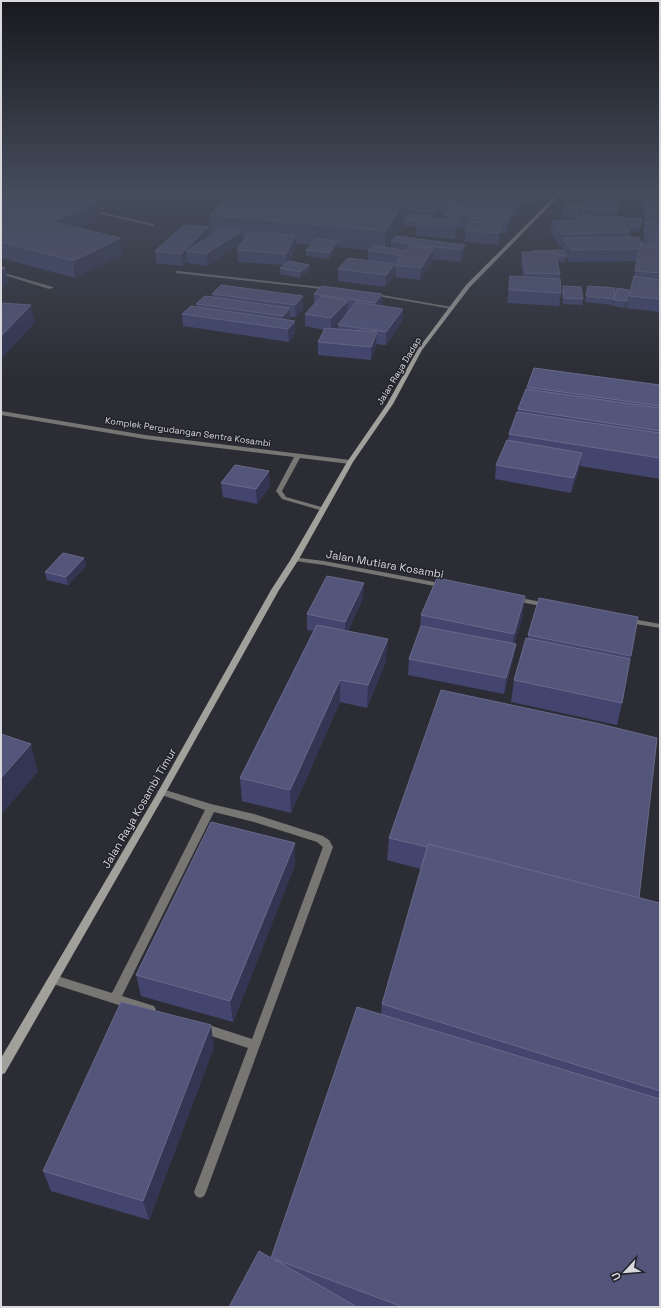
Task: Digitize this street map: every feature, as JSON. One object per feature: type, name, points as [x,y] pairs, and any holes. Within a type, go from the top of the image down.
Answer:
[{"type":"main road","name":"Jalan Raya Dadap","points":[[295,559],[350,462],[390,404],[420,350],[468,286],[499,255]]},
{"type":"main road","name":"Jalan Raya Kosambi Timur","points":[[1,1069],[162,792],[275,590],[295,559]]},
{"type":"street","points":[[178,272],[339,290]]},
{"type":"street","points":[[1,273],[51,288]]},
{"type":"street","points":[[363,293],[452,308]]},
{"type":"street","name":"Komplek Pergudangan Sentra Kosambi","points":[[1,413],[145,437],[350,462]]},
{"type":"street","points":[[298,456],[279,491],[280,495],[284,498],[323,509]]},
{"type":"street","name":"Jalan Mutiara Kosambi","points":[[295,559],[452,587]]},
{"type":"street","points":[[506,597],[552,606]]},
{"type":"street","points":[[622,618],[660,626]]},
{"type":"street","points":[[162,792],[211,808],[254,818],[320,839],[326,843],[328,847],[256,1045],[200,1192]]},
{"type":"street","points":[[114,999],[211,808]]},
{"type":"street","points":[[54,980],[162,1014]]},
{"type":"street","points":[[191,1024],[256,1045]]},
{"type":"building","points":[[50,255],[85,255],[73,261]]},
{"type":"building","points":[[396,255],[429,255],[421,268],[395,265],[401,256]]},
{"type":"building","points":[[523,255],[555,255],[560,274],[526,273]]},
{"type":"building","points":[[555,255],[566,256],[555,256]]},
{"type":"building","points":[[638,255],[660,255],[660,273],[635,271]]},
{"type":"building","points":[[348,258],[395,264],[386,275],[338,269]]},
{"type":"building","points":[[289,261],[309,265],[300,272],[280,268]]},
{"type":"building","points":[[510,276],[560,279],[561,293],[509,290]]},
{"type":"building","points":[[634,276],[660,280],[660,299],[629,296]]},
{"type":"building","points":[[221,285],[303,296],[295,305],[212,294]]},
{"type":"building","points":[[322,286],[382,294],[375,303],[314,294]]},
{"type":"building","points":[[563,286],[581,287],[583,299],[564,298]]},
{"type":"building","points":[[588,286],[615,288],[614,299],[586,296]]},
{"type":"building","points":[[617,288],[629,290],[627,301],[614,300]]},
{"type":"building","points":[[205,296],[290,308],[283,316],[196,304]]},
{"type":"building","points":[[322,296],[348,301],[331,318],[305,314]]},
{"type":"building","points":[[356,302],[403,309],[386,332],[338,325]]},
{"type":"building","points":[[1,303],[31,305],[1,336]]},
{"type":"building","points":[[191,306],[295,321],[288,329],[182,314]]},
{"type":"building","points":[[325,328],[377,332],[371,347],[318,342]]},
{"type":"building","points":[[534,368],[660,385],[660,406],[527,387]]},
{"type":"building","points":[[526,389],[660,408],[660,431],[518,409]]},
{"type":"building","points":[[517,412],[660,433],[660,458],[509,434]]},
{"type":"building","points":[[507,440],[582,453],[574,478],[496,465]]},
{"type":"building","points":[[235,465],[269,471],[256,489],[221,483]]},
{"type":"building","points":[[63,553],[84,558],[66,577],[45,572]]},
{"type":"building","points":[[327,576],[364,583],[345,622],[307,614]]},
{"type":"building","points":[[437,578],[525,596],[514,634],[421,615]]},
{"type":"building","points":[[539,598],[638,617],[631,656],[528,635]]},
{"type":"building","points":[[317,625],[388,639],[368,685],[340,680],[290,790],[240,778]]},
{"type":"building","points":[[421,626],[516,644],[506,678],[409,659]]},
{"type":"building","points":[[526,638],[630,659],[622,703],[514,680]]},
{"type":"building","points":[[441,690],[596,723],[657,738],[639,898],[428,844],[427,847],[389,838]]},
{"type":"building","points":[[1,734],[31,744],[1,778]]},
{"type":"building","points":[[211,822],[295,843],[230,1001],[136,975]]},
{"type":"building","points":[[428,844],[660,903],[660,1091],[382,1004]]},
{"type":"building","points":[[121,1002],[211,1025],[143,1201],[43,1171]]},
{"type":"building","points":[[357,1007],[660,1099],[660,1307],[403,1307],[274,1259],[357,1307],[229,1307],[259,1251],[271,1258]]}]
